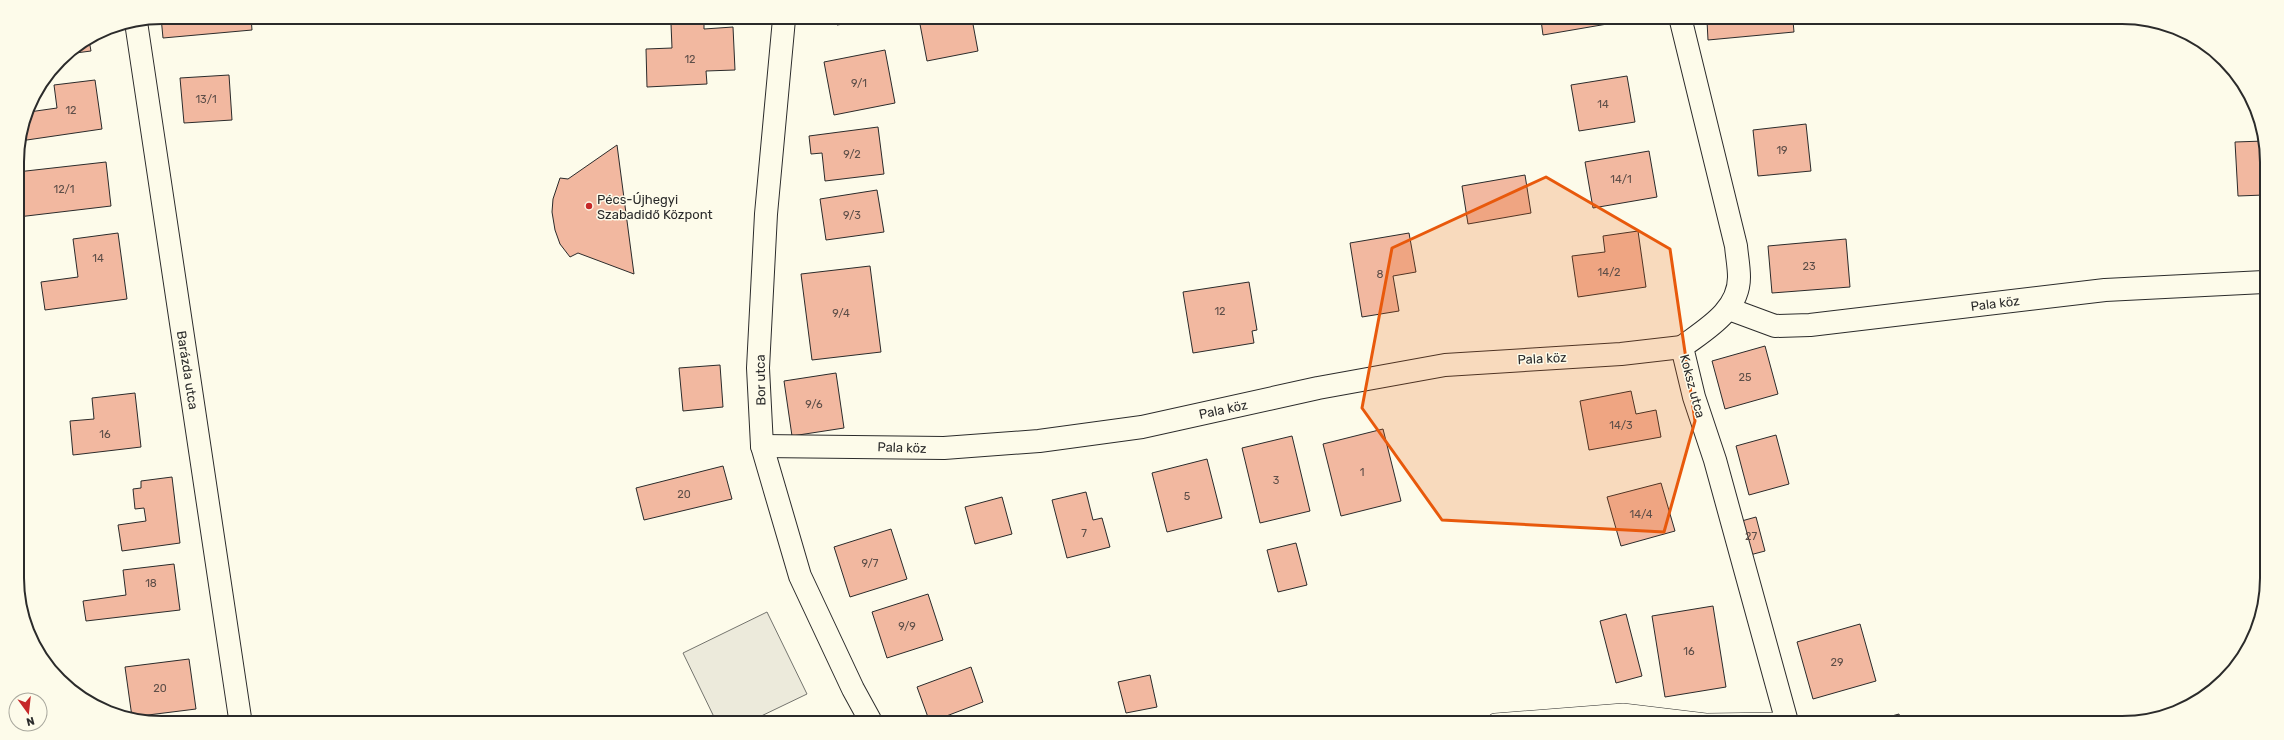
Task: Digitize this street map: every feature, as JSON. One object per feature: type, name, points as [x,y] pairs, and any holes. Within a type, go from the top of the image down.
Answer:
[{"type":"street","name":"Bor utca","points":[[784,24],[766,214],[760,322],[758,368],[762,446],[800,576],[853,689],[868,716]]},
{"type":"street","name":"Koksz utca","points":[[1682,24],[1736,246],[1739,279],[1735,295],[1729,309],[1707,329],[1682,347],[1785,716]]},
{"type":"street","name":"Barázda utca","points":[[137,27],[240,716]]},
{"type":"street","name":"Pala köz","points":[[1729,309],[1775,326],[1810,325],[2105,290],[2260,282]]},
{"type":"street","name":"Pala köz","points":[[762,446],[944,448],[1039,441],[1142,427],[1318,388],[1446,365],[1621,354],[1682,347]]},
{"type":"lane","points":[[1566,716],[1623,712],[1660,716]]},
{"type":"highlighted area","points":[[1546,177],[1670,249],[1695,421],[1664,532],[1442,520],[1362,408],[1392,248]]},
{"type":"shaded area","points":[[767,612],[807,694],[761,716],[714,716],[683,653]]},
{"type":"building","points":[[162,24],[252,24],[252,30],[163,38]]},
{"type":"building","points":[[671,24],[704,24],[704,29],[733,27],[735,70],[706,71],[707,84],[647,87],[646,49],[672,48]]},
{"type":"building","points":[[920,24],[973,24],[978,51],[927,61]]},
{"type":"building","points":[[1542,24],[1607,24],[1543,35]]},
{"type":"building","points":[[1707,24],[1793,24],[1794,32],[1708,40]]},
{"type":"building","points":[[90,45],[91,51],[78,53]]},
{"type":"building","points":[[885,50],[895,103],[834,115],[824,62]]},
{"type":"building","points":[[229,75],[232,120],[184,123],[180,78]]},
{"type":"building","points":[[1627,76],[1635,122],[1579,131],[1571,85]]},
{"type":"building","points":[[95,80],[102,129],[26,140],[34,111],[57,108],[54,85]]},
{"type":"building","points":[[1806,124],[1811,171],[1758,176],[1753,130]]},
{"type":"building","points":[[878,127],[884,174],[825,181],[822,153],[811,154],[809,136]]},
{"type":"building","points":[[2258,141],[2260,195],[2238,196],[2235,142]]},
{"type":"building","name":"Pécs-Újhegyi Szabadidő Központ","points":[[617,145],[634,274],[578,253],[570,257],[560,244],[555,230],[552,212],[553,199],[560,178],[568,179]]},
{"type":"building","points":[[1649,151],[1657,197],[1593,208],[1585,162]]},
{"type":"building","points":[[106,162],[111,206],[24,216],[24,171]]},
{"type":"building","points":[[1525,175],[1531,213],[1468,224],[1462,186]]},
{"type":"building","points":[[877,190],[884,232],[826,240],[820,199]]},
{"type":"building","points":[[1638,231],[1646,287],[1578,297],[1572,256],[1605,252],[1603,236]]},
{"type":"building","points":[[118,233],[127,299],[45,310],[41,282],[78,277],[73,239]]},
{"type":"building","points":[[1409,233],[1416,272],[1393,276],[1399,311],[1362,317],[1350,243]]},
{"type":"building","points":[[1846,239],[1850,287],[1772,293],[1768,246]]},
{"type":"building","points":[[870,266],[881,352],[812,360],[801,274]]},
{"type":"building","points":[[1249,282],[1257,330],[1252,331],[1254,343],[1193,353],[1183,292]]},
{"type":"building","points":[[1765,346],[1778,394],[1725,409],[1712,361]]},
{"type":"building","points":[[720,365],[723,407],[683,411],[679,368]]},
{"type":"building","points":[[836,373],[844,428],[792,436],[784,381]]},
{"type":"building","points":[[1631,391],[1636,414],[1656,410],[1661,437],[1589,450],[1580,401]]},
{"type":"building","points":[[135,393],[141,447],[73,455],[70,421],[94,419],[92,398]]},
{"type":"building","points":[[1383,429],[1401,501],[1341,516],[1323,444]]},
{"type":"building","points":[[1776,435],[1789,484],[1749,495],[1736,446]]},
{"type":"building","points":[[1292,436],[1310,511],[1260,523],[1242,448]]},
{"type":"building","points":[[1207,459],[1222,518],[1167,532],[1152,473]]},
{"type":"building","points":[[723,466],[732,499],[644,520],[636,488]]},
{"type":"building","points":[[172,477],[180,543],[122,551],[118,525],[146,521],[144,508],[135,509],[133,489],[141,488],[141,481]]},
{"type":"building","points":[[1661,483],[1675,531],[1621,546],[1607,497]]},
{"type":"building","points":[[1086,492],[1093,520],[1102,518],[1110,547],[1067,558],[1052,500]]},
{"type":"building","points":[[1002,497],[1012,534],[975,544],[965,507]]},
{"type":"building","points":[[1756,517],[1765,551],[1746,556],[1738,522]]},
{"type":"building","points":[[891,529],[907,579],[850,597],[834,547]]},
{"type":"building","points":[[1296,543],[1307,585],[1278,592],[1267,550]]},
{"type":"building","points":[[174,564],[180,610],[86,621],[83,601],[126,595],[123,570]]},
{"type":"building","points":[[928,594],[943,640],[887,658],[872,612]]},
{"type":"building","points":[[1713,606],[1726,687],[1665,697],[1652,616]]},
{"type":"building","points":[[1626,614],[1642,676],[1616,683],[1600,621]]},
{"type":"building","points":[[1860,624],[1876,681],[1813,699],[1797,642]]},
{"type":"building","points":[[189,659],[196,709],[147,715],[131,712],[125,667]]},
{"type":"building","points":[[971,667],[983,702],[946,716],[928,716],[917,687]]},
{"type":"building","points":[[1150,675],[1157,707],[1126,713],[1118,682]]},
{"type":"place","name":"Pécs-Újhegyi Szabadidő Központ","points":[[589,206]]}]
